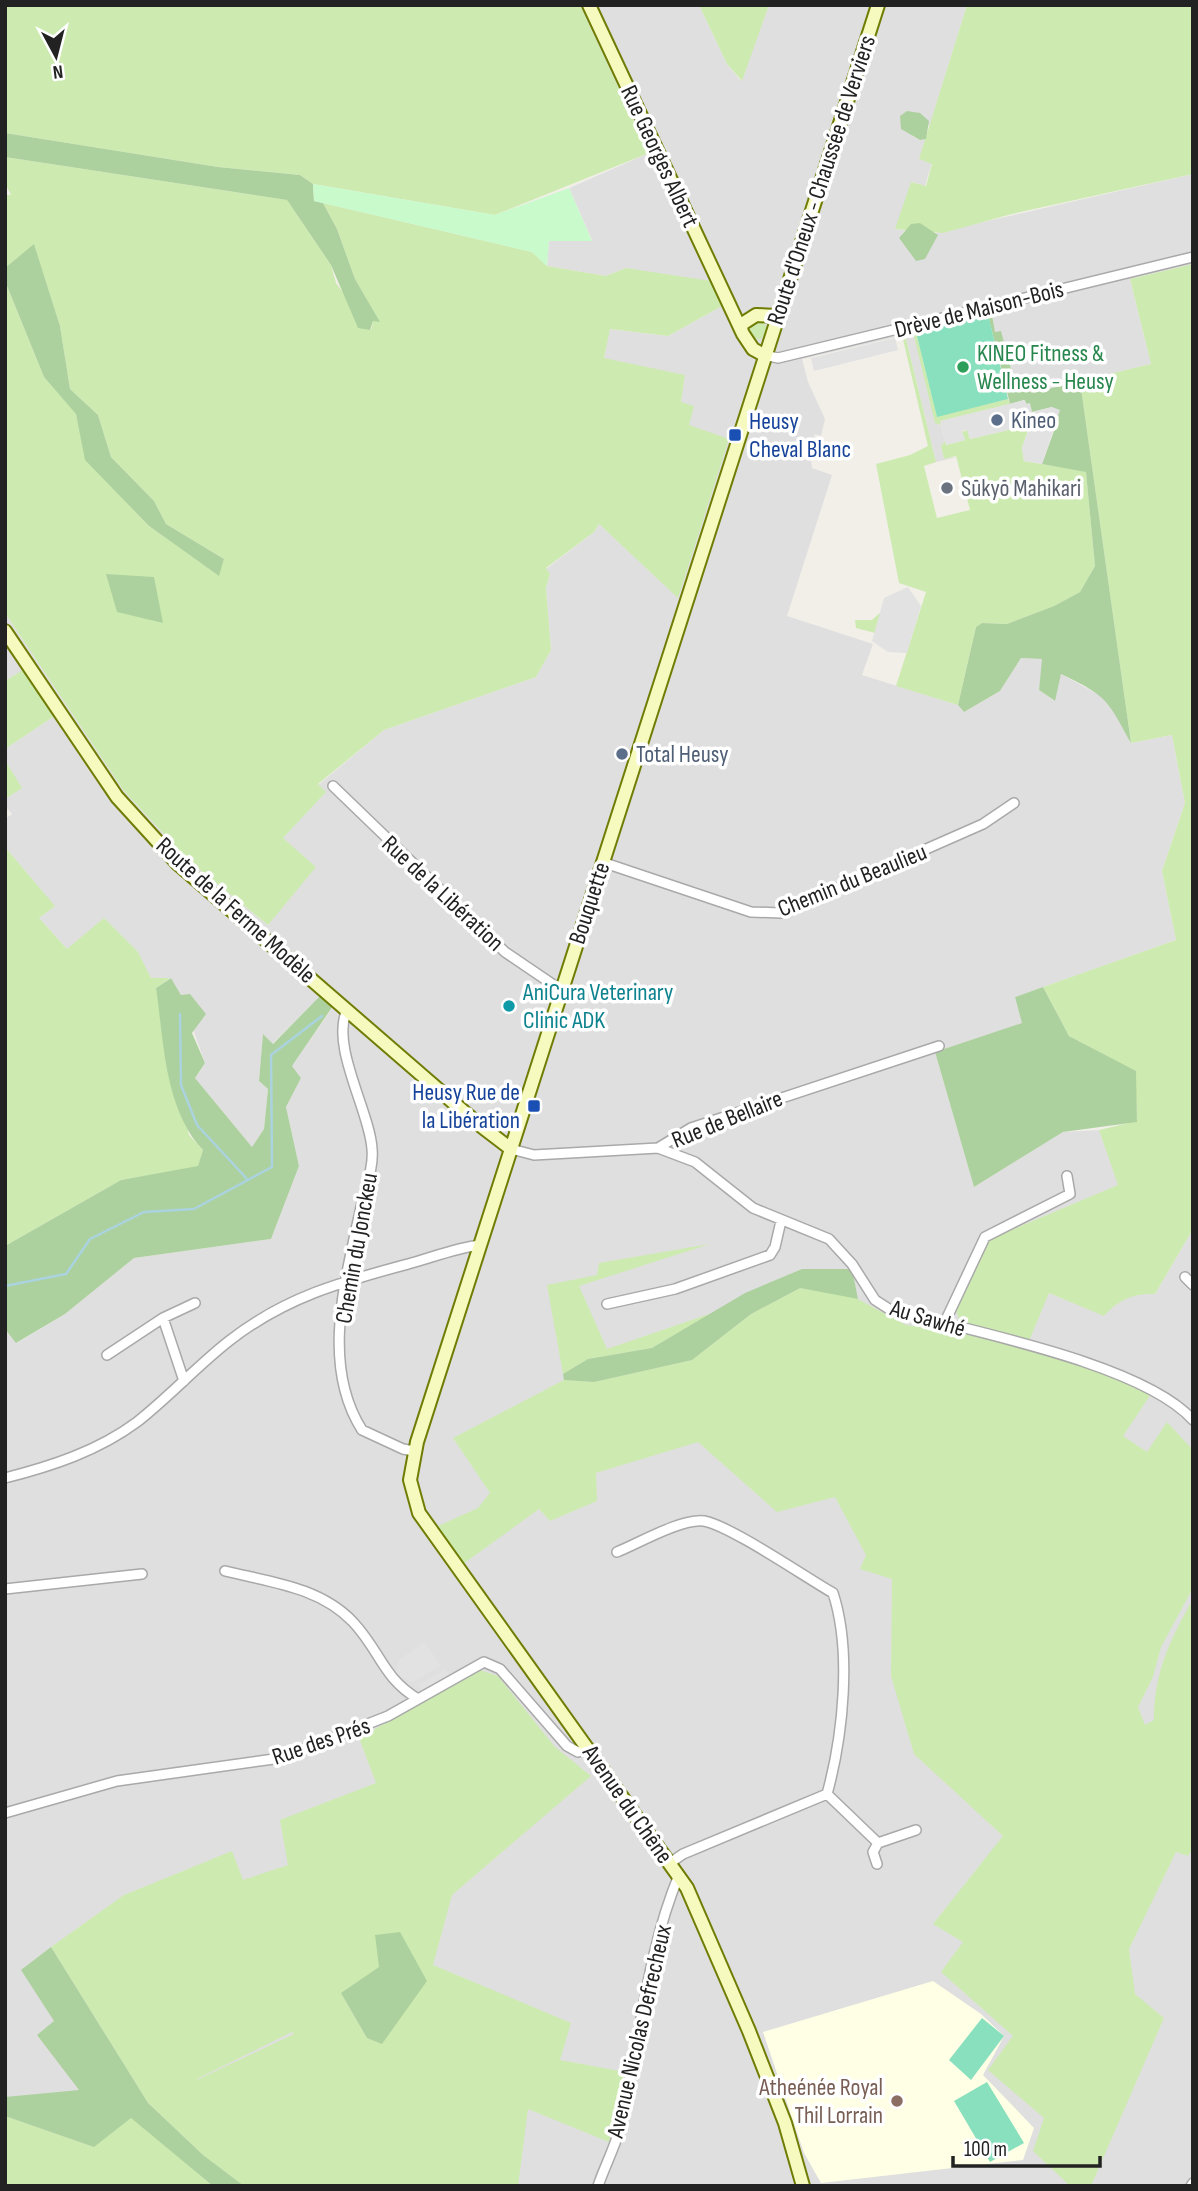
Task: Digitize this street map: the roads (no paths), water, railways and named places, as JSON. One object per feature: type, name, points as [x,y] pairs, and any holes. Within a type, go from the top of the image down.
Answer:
[{"type":"main road","name":"Rue Georges Albert","points":[[589,5],[741,330],[753,349],[764,355]]},
{"type":"main road","name":"Route d'Oneux - Chaussée de Verviers","points":[[764,355],[878,5]]},
{"type":"main road","points":[[732,306],[750,317],[777,316]]},
{"type":"main road","points":[[741,330],[742,324],[750,317]]},
{"type":"main road","name":"Bouquette","points":[[414,1451],[764,355]]},
{"type":"main road","name":"Route de la Ferme Modèle","points":[[5,631],[126,807],[178,864],[477,1123],[511,1149]]},
{"type":"main road","name":"Avenue du Chêne","points":[[414,1451],[410,1489],[419,1513],[670,1863],[703,1918],[785,2123],[803,2186]]},
{"type":"street","name":"Drève de Maison-Bois","points":[[764,355],[778,358],[1193,257]]},
{"type":"street","name":"Rue de la Libération","points":[[333,786],[505,952],[561,990]]},
{"type":"street","name":"Chemin du Beaulieu","points":[[602,862],[751,912],[781,913],[983,824],[1014,803]]},
{"type":"street","name":"Chemin du Jonckeu","points":[[347,1010],[343,1019],[345,1044],[373,1150],[346,1279],[340,1377],[346,1398],[362,1430],[403,1450],[414,1451]]},
{"type":"street","name":"Rue de Bellaire","points":[[511,1149],[534,1155],[611,1153],[658,1148],[691,1128],[939,1046]]},
{"type":"street","name":"Au Sawhé","points":[[658,1148],[695,1162],[753,1208],[830,1239],[852,1264],[875,1300],[889,1309],[1072,1358],[1149,1388],[1193,1420]]},
{"type":"street","points":[[944,1324],[985,1237],[1070,1194],[1067,1176]]},
{"type":"street","points":[[607,1304],[675,1289],[770,1255],[775,1247],[781,1221]]},
{"type":"street","points":[[5,1478],[76,1456],[115,1436],[184,1381],[228,1341],[269,1313],[308,1293],[346,1279],[480,1245]]},
{"type":"street","points":[[1185,1277],[1193,1285]]},
{"type":"street","points":[[107,1355],[163,1318],[195,1303]]},
{"type":"street","points":[[163,1318],[184,1381]]},
{"type":"street","points":[[617,1552],[673,1528],[702,1521],[731,1533],[832,1593],[842,1620],[843,1693],[827,1794]]},
{"type":"street","points":[[225,1571],[318,1594],[353,1622],[378,1654],[388,1676],[418,1699]]},
{"type":"street","points":[[5,1589],[142,1574]]},
{"type":"street","name":"Rue des Prés","points":[[5,1813],[117,1781],[281,1758],[366,1726],[484,1662],[500,1669],[567,1746],[578,1752],[589,1749]]},
{"type":"street","points":[[670,1863],[714,1841],[827,1794]]},
{"type":"street","points":[[827,1794],[878,1843]]},
{"type":"street","points":[[877,1864],[873,1852],[878,1843],[916,1830]]},
{"type":"street","name":"Avenue Nicolas Defrecheux","points":[[598,2186],[618,2132],[669,1898],[678,1875]]},
{"type":"waterway","points":[[180,1014],[181,1085],[197,1125],[248,1180]]},
{"type":"waterway","points":[[5,1286],[66,1274],[90,1239],[144,1212],[194,1209],[272,1167],[271,1055],[322,1016]]},
{"type":"place","name":"KINEO Fitness & Wellness - Heusy","points":[[963,367]]},
{"type":"place","name":"Kineo","points":[[997,420]]},
{"type":"place","name":"Heusy Cheval Blanc","points":[[735,435]]},
{"type":"place","name":"Sūkyō Mahikari","points":[[947,488]]},
{"type":"place","name":"Total Heusy","points":[[622,754]]},
{"type":"place","name":"AniCura Veterinary Clinic ADK","points":[[509,1006]]},
{"type":"place","name":"Heusy Rue de la Libération","points":[[534,1106]]},
{"type":"place","name":"Atheénée Royal Thil Lorrain","points":[[897,2101]]}]
